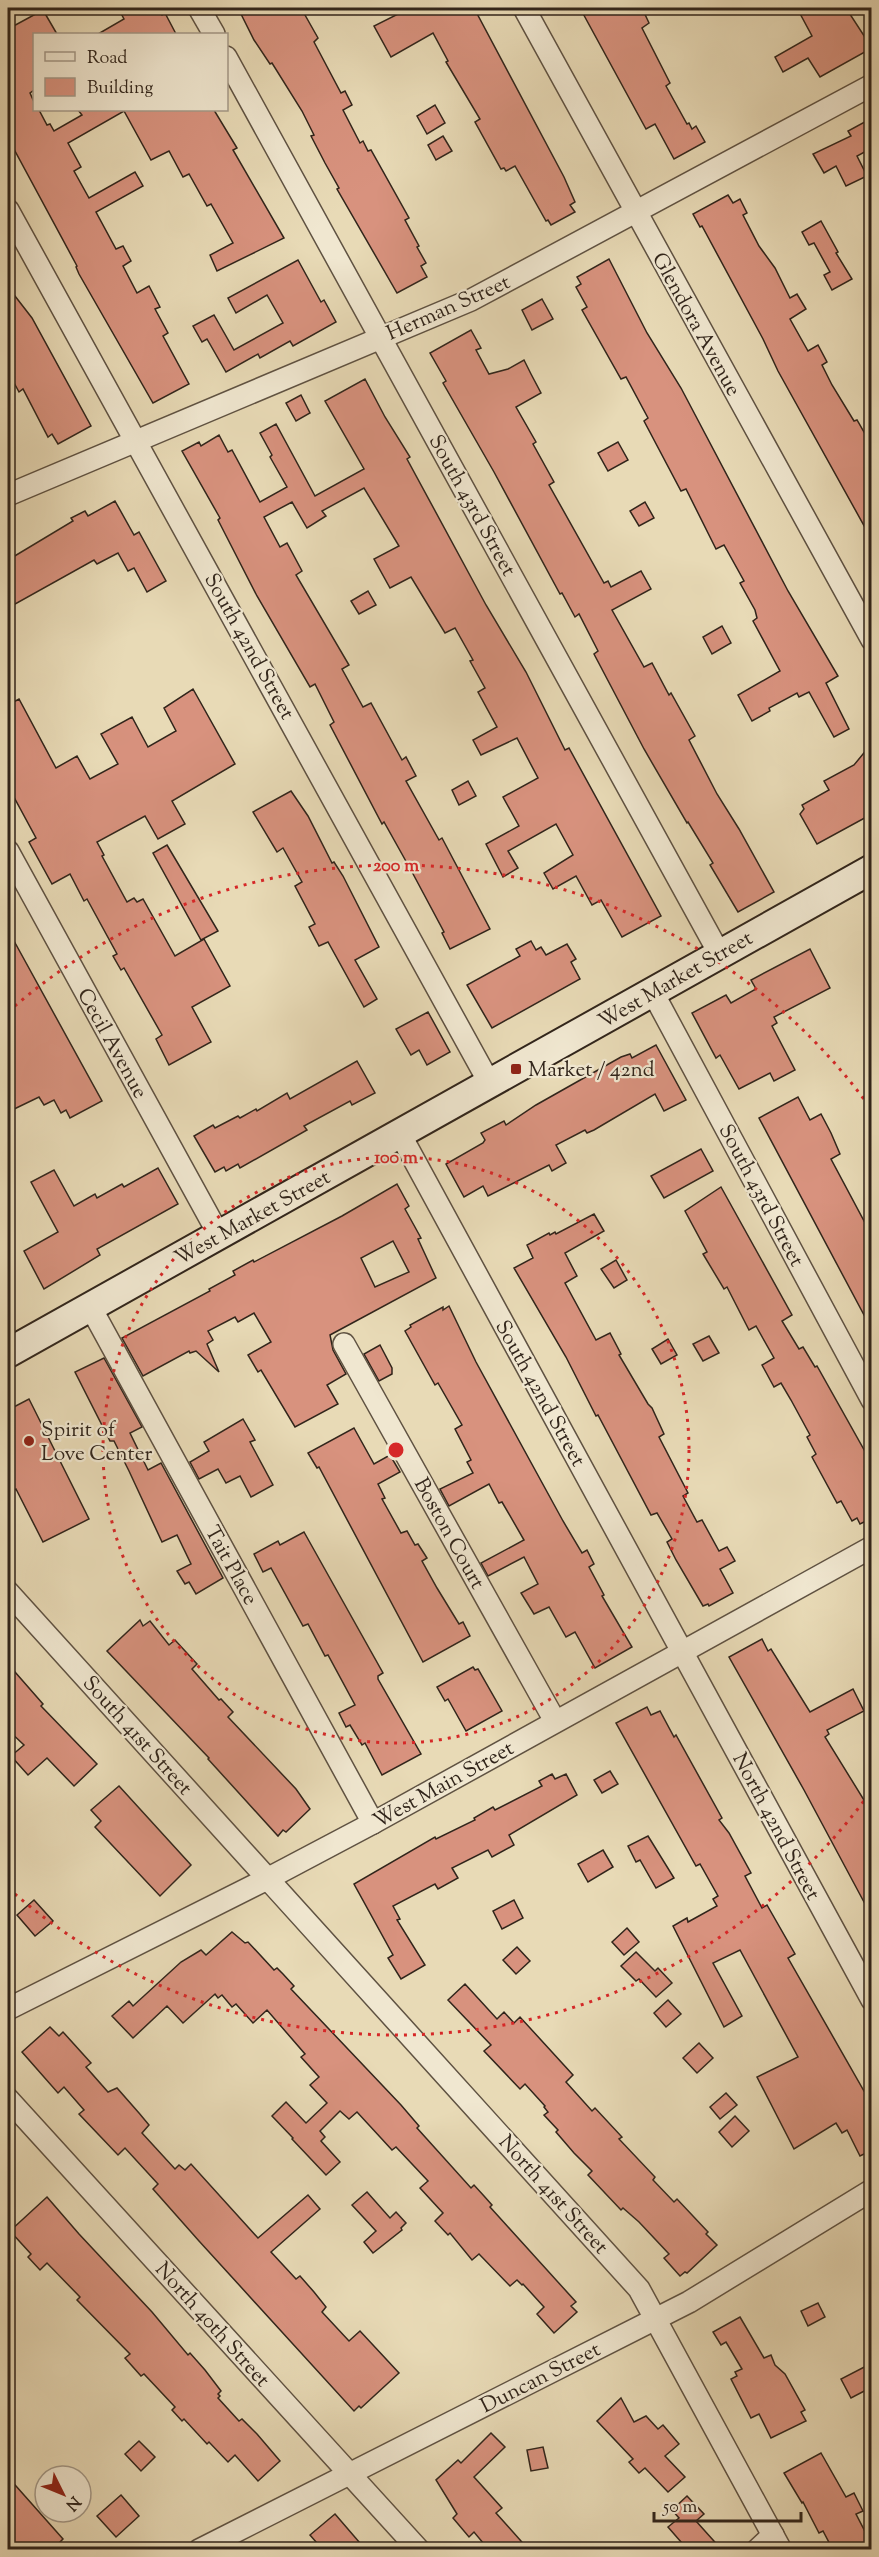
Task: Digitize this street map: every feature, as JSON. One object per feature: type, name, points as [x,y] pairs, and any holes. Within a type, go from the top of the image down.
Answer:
[{"type":"street","points":[[199,8],[213,33]]},
{"type":"street","name":"Glendora Avenue","points":[[524,8],[872,640]]},
{"type":"street","name":"South 43rd Street","points":[[228,61],[719,953]]},
{"type":"street","name":"Herman Street","points":[[8,495],[471,300],[872,85]]},
{"type":"street","name":"South 42nd Street","points":[[8,210],[490,1084]]},
{"type":"street","name":"Cecil Avenue","points":[[8,851],[219,1235]]},
{"type":"street","name":"West Market Street","points":[[8,1353],[872,868]]},
{"type":"street","name":"South 43rd Street","points":[[652,991],[872,1400]]},
{"type":"street","name":"South 42nd Street","points":[[400,1134],[682,1652]]},
{"type":"street","name":"Tait Place","points":[[91,1308],[373,1823]]},
{"type":"street","name":"Boston Court","points":[[344,1344],[555,1721]]},
{"type":"street","name":"West Main Street","points":[[8,2009],[373,1823],[872,1547]]},
{"type":"street","name":"South 41st Street","points":[[8,1592],[269,1878]]},
{"type":"street","name":"North 42nd Street","points":[[682,1652],[872,2000]]},
{"type":"street","name":"North 41st Street","points":[[269,1878],[639,2289],[657,2318],[777,2542]]},
{"type":"street","name":"North 40th Street","points":[[8,2099],[419,2550]]},
{"type":"street","name":"Duncan Street","points":[[199,2550],[690,2302],[872,2190]]},
{"type":"street","points":[[757,2550],[777,2542]]},
{"type":"building","points":[[118,8],[158,8],[162,15],[165,13],[175,33],[100,33],[124,19]]},
{"type":"building","points":[[238,8],[301,8],[318,38],[314,42],[341,93],[345,91],[352,105],[343,110],[360,143],[363,141],[368,151],[371,150],[409,218],[405,220],[426,263],[421,266],[427,277],[397,293],[337,189],[339,188],[311,136],[314,135],[302,111],[272,63],[270,64],[254,40]]},
{"type":"building","points":[[410,8],[474,8],[564,177],[575,202],[570,205],[575,212],[551,225],[548,220],[546,221],[515,166],[506,171],[504,168],[501,169],[475,122],[480,119],[446,62],[448,61],[433,33],[391,57],[374,26]]},
{"type":"building","points":[[580,8],[642,8],[649,23],[642,28],[670,83],[666,86],[687,124],[689,123],[692,129],[696,126],[705,142],[674,159],[655,124],[646,129]]},
{"type":"building","points":[[797,8],[846,8],[872,48],[820,77],[808,58],[783,72],[775,57],[812,36]]},
{"type":"building","points":[[43,10],[56,33],[33,33],[33,91],[30,93],[33,100],[33,111],[40,111],[47,125],[50,124],[54,131],[82,115],[79,111],[124,111],[68,143],[81,167],[74,171],[89,198],[135,172],[143,186],[96,212],[116,249],[123,246],[131,261],[123,266],[137,293],[149,286],[160,307],[155,309],[168,333],[163,336],[189,384],[153,403],[79,274],[77,266],[8,138],[8,29]]},
{"type":"building","points":[[435,105],[445,123],[427,134],[417,116]]},
{"type":"building","points":[[124,111],[215,111],[237,148],[233,150],[284,238],[217,271],[210,255],[233,243],[211,204],[207,206],[189,174],[183,177],[169,151],[151,160]]},
{"type":"building","points":[[872,118],[872,148],[857,156],[867,176],[846,186],[836,166],[824,173],[813,154],[851,136],[848,131]]},
{"type":"building","points":[[443,136],[452,151],[436,160],[428,145]]},
{"type":"building","points":[[728,195],[733,203],[740,199],[747,213],[743,215],[790,298],[797,294],[806,309],[790,319],[808,351],[818,345],[827,362],[822,365],[832,385],[872,446],[872,540],[778,371],[702,226],[700,227],[693,214]]},
{"type":"building","points":[[821,221],[838,252],[836,253],[852,279],[832,290],[824,275],[830,272],[814,243],[809,245],[802,232]]},
{"type":"building","points":[[609,259],[647,333],[681,388],[788,591],[838,676],[826,683],[849,729],[834,737],[809,692],[799,697],[797,693],[769,708],[770,711],[752,721],[738,695],[780,671],[753,621],[757,618],[740,583],[744,581],[724,545],[716,549],[686,489],[681,491],[644,421],[648,418],[626,377],[621,379],[582,310],[587,307],[576,287],[581,284],[577,277]]},
{"type":"building","points":[[298,260],[321,302],[324,300],[336,322],[293,346],[290,341],[260,358],[258,354],[226,372],[207,339],[202,342],[193,326],[214,315],[234,350],[283,323],[267,295],[236,313],[228,298]]},
{"type":"building","points":[[8,287],[32,318],[91,426],[58,444],[52,434],[48,437],[23,389],[19,392],[13,381],[8,384]]},
{"type":"building","points":[[542,299],[553,319],[532,330],[522,310]]},
{"type":"building","points":[[471,330],[481,348],[476,350],[489,374],[508,369],[524,360],[541,393],[516,407],[536,442],[533,444],[554,482],[549,485],[604,583],[608,581],[611,587],[641,571],[651,589],[612,610],[644,667],[652,663],[669,695],[671,693],[695,736],[689,740],[717,794],[774,892],[738,912],[710,865],[713,863],[644,749],[594,654],[598,651],[579,614],[575,617],[562,593],[560,594],[443,383],[446,381],[430,353]]},
{"type":"building","points":[[365,379],[410,457],[407,459],[486,605],[526,672],[565,750],[569,748],[661,916],[622,937],[601,900],[592,905],[576,876],[553,889],[544,873],[573,855],[556,824],[508,851],[518,868],[503,877],[486,844],[519,826],[503,797],[538,778],[517,738],[481,755],[473,740],[497,727],[478,692],[485,688],[470,661],[473,660],[455,628],[445,633],[411,577],[390,588],[374,559],[399,546],[364,488],[322,511],[326,516],[307,528],[292,502],[264,517],[280,547],[287,543],[302,571],[296,575],[349,665],[342,669],[363,707],[371,703],[402,760],[406,757],[416,776],[406,781],[439,840],[442,838],[490,929],[450,949],[442,933],[444,932],[412,872],[384,822],[382,824],[330,725],[334,722],[315,684],[310,687],[257,596],[218,520],[220,518],[182,451],[199,442],[201,446],[219,435],[228,452],[232,450],[260,502],[287,487],[260,433],[276,424],[315,496],[364,469],[325,401]]},
{"type":"building","points":[[301,395],[310,413],[296,421],[286,403]]},
{"type":"building","points":[[618,442],[628,460],[608,471],[598,453]]},
{"type":"building","points":[[115,501],[134,535],[139,532],[166,581],[147,592],[134,568],[128,571],[118,553],[97,564],[94,560],[8,608],[8,560],[73,521],[71,518],[85,511],[88,516]]},
{"type":"building","points":[[645,502],[654,518],[639,526],[630,511]]},
{"type":"building","points":[[368,591],[376,605],[359,614],[351,601]]},
{"type":"building","points":[[722,626],[731,643],[712,654],[703,637]]},
{"type":"building","points":[[193,689],[235,764],[172,801],[185,824],[158,839],[145,816],[97,842],[127,902],[134,898],[137,902],[143,899],[175,956],[204,939],[230,986],[192,1007],[211,1042],[169,1065],[156,1039],[162,1035],[124,968],[121,970],[113,956],[117,954],[87,899],[84,901],[70,874],[52,884],[29,842],[36,838],[8,786],[8,705],[19,699],[56,768],[77,756],[90,779],[118,764],[101,734],[132,717],[148,747],[176,731],[164,708]]},
{"type":"building","points":[[872,743],[872,814],[817,844],[800,814],[804,809],[802,805],[829,790],[824,781],[854,765]]},
{"type":"building","points":[[468,781],[476,796],[459,805],[452,790]]},
{"type":"building","points":[[291,791],[308,816],[332,863],[334,862],[343,876],[379,947],[355,960],[377,999],[364,1007],[328,942],[319,946],[309,927],[315,924],[295,886],[302,882],[283,848],[277,852],[253,812]]},
{"type":"building","points":[[167,845],[218,931],[201,940],[153,853]]},
{"type":"building","points":[[8,930],[102,1101],[70,1118],[66,1110],[61,1113],[54,1100],[44,1105],[39,1097],[8,1112]]},
{"type":"building","points":[[531,941],[536,950],[541,947],[546,955],[567,944],[576,959],[571,962],[580,979],[492,1028],[467,985],[520,956],[516,949]]},
{"type":"building","points":[[810,949],[830,988],[774,1017],[777,1023],[772,1026],[795,1070],[774,1081],[770,1073],[739,1089],[720,1055],[716,1058],[692,1013],[726,995],[731,1003],[756,989],[751,980]]},
{"type":"building","points":[[428,1012],[450,1052],[427,1065],[419,1050],[411,1055],[396,1029]]},
{"type":"building","points":[[656,1045],[686,1100],[664,1111],[655,1094],[594,1130],[587,1133],[585,1130],[556,1145],[566,1163],[552,1171],[549,1165],[488,1196],[483,1186],[464,1197],[446,1164],[483,1143],[485,1140],[481,1133],[504,1121],[506,1125],[536,1105],[621,1057],[630,1054],[632,1058]]},
{"type":"building","points":[[357,1061],[375,1093],[352,1105],[350,1101],[304,1126],[307,1130],[240,1168],[238,1164],[226,1171],[224,1167],[215,1172],[194,1136],[213,1125],[215,1128],[238,1116],[240,1118],[256,1109],[257,1111],[287,1093],[290,1099]]},
{"type":"building","points":[[798,1097],[810,1120],[821,1114],[840,1154],[831,1159],[872,1236],[872,1330],[759,1118]]},
{"type":"building","points":[[701,1149],[713,1171],[664,1198],[651,1176]]},
{"type":"building","points":[[158,1168],[178,1204],[97,1249],[100,1255],[44,1289],[24,1251],[58,1232],[31,1182],[54,1170],[74,1206],[95,1194],[97,1198],[122,1184],[124,1187]]},
{"type":"building","points":[[397,1184],[409,1206],[405,1209],[421,1238],[418,1239],[436,1278],[330,1335],[333,1350],[346,1374],[327,1385],[338,1404],[295,1427],[261,1370],[258,1372],[248,1355],[271,1342],[254,1313],[238,1322],[235,1317],[208,1331],[213,1340],[207,1344],[219,1372],[196,1351],[190,1353],[189,1351],[143,1376],[122,1338],[210,1291],[209,1289],[235,1275],[233,1271],[342,1216]],"holes":[[[393,1241],[409,1272],[375,1287],[361,1258]]]},
{"type":"building","points":[[721,1187],[792,1315],[782,1321],[799,1349],[803,1347],[815,1367],[817,1366],[872,1464],[872,1518],[860,1524],[857,1518],[852,1521],[841,1501],[837,1503],[812,1457],[816,1454],[807,1437],[810,1435],[791,1400],[781,1383],[774,1387],[762,1365],[774,1358],[756,1326],[749,1330],[727,1287],[724,1289],[703,1254],[707,1252],[685,1211]]},
{"type":"building","points":[[594,1214],[604,1231],[565,1253],[577,1276],[565,1283],[596,1340],[610,1333],[621,1354],[619,1355],[652,1408],[664,1434],[659,1437],[688,1493],[683,1496],[697,1522],[702,1520],[719,1551],[727,1547],[735,1561],[720,1569],[733,1593],[709,1606],[708,1604],[703,1606],[676,1560],[667,1542],[672,1539],[657,1513],[651,1515],[566,1357],[514,1268],[533,1258],[527,1245],[549,1233],[550,1235],[555,1232],[556,1234]]},
{"type":"building","points":[[616,1260],[627,1280],[614,1288],[601,1269]]},
{"type":"building","points":[[449,1306],[476,1362],[563,1521],[582,1553],[587,1550],[594,1564],[589,1567],[604,1595],[602,1596],[632,1647],[595,1668],[575,1632],[566,1637],[549,1607],[534,1614],[521,1593],[538,1584],[524,1557],[488,1576],[481,1563],[524,1540],[489,1484],[449,1506],[440,1489],[473,1473],[467,1462],[471,1460],[455,1429],[462,1425],[438,1383],[435,1385],[405,1331],[411,1327],[410,1325]]},
{"type":"building","points":[[709,1336],[719,1353],[703,1361],[693,1344]]},
{"type":"building","points":[[668,1339],[677,1355],[661,1364],[652,1349]]},
{"type":"building","points":[[380,1345],[392,1368],[392,1374],[379,1381],[364,1354]]},
{"type":"building","points":[[104,1358],[142,1427],[130,1433],[148,1470],[161,1463],[223,1578],[196,1594],[189,1582],[185,1584],[177,1571],[191,1564],[177,1535],[162,1542],[114,1441],[110,1441],[75,1372]]},
{"type":"building","name":"Spirit of Love Center","points":[[29,1399],[89,1519],[43,1542],[16,1489],[8,1494],[8,1410]]},
{"type":"building","points":[[243,1419],[255,1440],[250,1442],[273,1485],[251,1497],[240,1476],[226,1483],[218,1469],[199,1479],[190,1462],[209,1451],[204,1442]]},
{"type":"building","points":[[354,1428],[374,1464],[390,1455],[400,1472],[378,1484],[385,1498],[382,1499],[401,1533],[407,1531],[415,1545],[418,1544],[427,1558],[422,1561],[459,1624],[463,1622],[470,1636],[423,1662],[319,1467],[317,1468],[308,1453]]},
{"type":"building","points":[[304,1532],[383,1673],[378,1676],[378,1679],[421,1754],[382,1775],[365,1743],[362,1745],[350,1725],[346,1727],[339,1713],[355,1705],[328,1655],[325,1656],[308,1624],[303,1626],[271,1568],[263,1572],[254,1554],[278,1541],[280,1545]]},
{"type":"building","points":[[140,1620],[143,1626],[150,1621],[169,1645],[175,1640],[197,1664],[192,1669],[219,1700],[221,1699],[233,1712],[228,1717],[296,1789],[310,1809],[286,1832],[283,1830],[278,1836],[209,1758],[107,1651]]},
{"type":"building","points":[[762,1639],[768,1651],[771,1649],[810,1712],[853,1689],[864,1711],[827,1730],[829,1734],[825,1737],[872,1813],[872,1917],[729,1657]]},
{"type":"building","points":[[8,1664],[43,1704],[41,1706],[97,1764],[74,1786],[47,1758],[28,1775],[11,1756],[24,1745],[8,1730]]},
{"type":"building","points":[[473,1667],[475,1670],[478,1669],[502,1711],[466,1731],[448,1699],[445,1701],[437,1687]]},
{"type":"building","points":[[647,1707],[651,1715],[660,1711],[674,1737],[676,1735],[722,1818],[719,1820],[729,1833],[751,1873],[745,1876],[762,1908],[767,1905],[795,1954],[788,1958],[864,2091],[872,2087],[872,2150],[860,2156],[847,2130],[842,2133],[836,2123],[794,2149],[757,2077],[798,2057],[740,1950],[713,1963],[742,2016],[724,2027],[673,1926],[687,1918],[688,1922],[717,1906],[713,1899],[718,1896],[700,1864],[696,1866],[616,1723]]},
{"type":"building","points":[[610,1771],[618,1784],[602,1793],[594,1780]]},
{"type":"building","points":[[552,1774],[555,1779],[566,1774],[577,1795],[509,1835],[514,1845],[492,1857],[488,1850],[452,1868],[458,1878],[438,1889],[435,1884],[393,1906],[400,1919],[397,1920],[425,1965],[401,1979],[388,1958],[393,1955],[354,1884],[435,1837],[436,1839],[475,1820],[474,1818],[493,1807],[495,1810],[542,1786],[539,1781]]},
{"type":"building","points":[[119,1786],[191,1865],[160,1896],[95,1827],[101,1821],[91,1810]]},
{"type":"building","points":[[648,1836],[674,1878],[656,1888],[640,1860],[636,1862],[628,1846]]},
{"type":"building","points":[[603,1850],[613,1867],[588,1882],[578,1864]]},
{"type":"building","points":[[34,1900],[53,1921],[35,1936],[17,1915]]},
{"type":"building","points":[[514,1900],[523,1918],[502,1929],[493,1911]]},
{"type":"building","points":[[627,1928],[639,1942],[624,1955],[612,1942]]},
{"type":"building","points":[[232,1932],[245,1943],[248,1942],[274,1970],[277,1968],[283,1974],[294,1986],[291,1989],[401,2105],[419,2126],[417,2128],[471,2188],[474,2185],[492,2205],[490,2207],[576,2302],[571,2306],[577,2312],[554,2333],[537,2314],[544,2307],[523,2284],[517,2280],[510,2286],[479,2254],[472,2260],[450,2233],[448,2235],[435,2221],[443,2213],[420,2188],[428,2181],[396,2147],[392,2150],[357,2112],[349,2119],[340,2111],[320,2131],[325,2137],[321,2141],[340,2162],[326,2175],[292,2139],[272,2116],[286,2102],[306,2123],[327,2103],[310,2085],[319,2077],[301,2057],[305,2054],[267,2010],[253,2023],[236,2004],[232,2007],[222,1995],[218,1998],[215,1994],[183,2023],[167,2006],[133,2038],[112,2016],[129,2001],[133,2006],[181,1962],[201,1950],[206,1955]]},
{"type":"building","points":[[517,1947],[530,1961],[516,1974],[503,1960]]},
{"type":"building","points":[[636,1952],[655,1971],[658,1968],[672,1983],[656,1997],[639,1979],[636,1981],[621,1966]]},
{"type":"building","points":[[465,1984],[497,2019],[504,2012],[514,2023],[520,2017],[573,2075],[566,2082],[592,2111],[595,2108],[622,2137],[619,2139],[655,2177],[653,2180],[674,2202],[677,2199],[708,2232],[706,2234],[717,2245],[687,2273],[680,2276],[664,2258],[669,2254],[639,2222],[623,2208],[621,2210],[588,2175],[592,2171],[556,2132],[558,2130],[544,2115],[548,2112],[545,2106],[525,2084],[520,2089],[484,2051],[491,2045],[448,2000]]},
{"type":"building","points":[[668,2000],[681,2014],[666,2027],[654,2013]]},
{"type":"building","points":[[50,2027],[59,2036],[63,2032],[91,2063],[86,2067],[108,2092],[117,2088],[149,2125],[142,2133],[175,2169],[179,2165],[185,2170],[191,2164],[258,2238],[308,2195],[320,2209],[271,2252],[296,2279],[300,2276],[326,2307],[322,2312],[349,2341],[360,2331],[399,2373],[361,2408],[359,2406],[354,2411],[199,2241],[153,2189],[158,2184],[125,2148],[118,2155],[79,2114],[84,2110],[64,2087],[58,2093],[22,2052]]},
{"type":"building","points":[[699,2043],[713,2058],[697,2073],[683,2058]]},
{"type":"building","points":[[726,2093],[737,2105],[720,2119],[710,2107]]},
{"type":"building","points":[[735,2116],[749,2131],[732,2147],[719,2132]]},
{"type":"building","points":[[367,2192],[390,2218],[396,2212],[406,2223],[401,2228],[402,2230],[373,2253],[364,2242],[376,2231],[352,2205]]},
{"type":"building","points":[[47,2197],[188,2355],[190,2353],[205,2370],[221,2391],[218,2398],[239,2421],[242,2419],[257,2434],[280,2461],[258,2481],[235,2455],[228,2462],[209,2442],[207,2444],[184,2419],[182,2421],[172,2410],[175,2407],[144,2374],[141,2376],[125,2358],[130,2354],[77,2300],[80,2297],[47,2263],[40,2270],[28,2257],[31,2254],[10,2231]]},
{"type":"building","points":[[818,2303],[825,2317],[808,2326],[801,2311]]},
{"type":"building","points":[[740,2317],[764,2358],[771,2355],[775,2365],[785,2374],[805,2410],[801,2412],[806,2421],[771,2438],[759,2414],[751,2418],[731,2379],[737,2376],[735,2372],[742,2369],[726,2342],[721,2345],[713,2332]]},
{"type":"building","points":[[872,2363],[872,2387],[851,2398],[841,2379]]},
{"type":"building","points":[[621,2398],[634,2422],[646,2416],[658,2429],[663,2425],[679,2444],[665,2456],[685,2477],[668,2492],[645,2468],[639,2473],[629,2462],[633,2459],[597,2421]]},
{"type":"building","points":[[491,2433],[505,2447],[474,2477],[502,2508],[496,2513],[529,2550],[489,2550],[474,2532],[469,2537],[453,2518],[457,2514],[436,2480],[458,2460],[461,2463]]},
{"type":"building","points":[[139,2441],[155,2457],[141,2471],[125,2454]]},
{"type":"building","points":[[543,2447],[548,2468],[531,2471],[527,2450]]},
{"type":"building","points":[[821,2453],[846,2497],[854,2493],[863,2511],[856,2514],[872,2545],[872,2550],[833,2550],[823,2531],[819,2533],[784,2473]]},
{"type":"building","points":[[8,2477],[33,2505],[33,2524],[50,2524],[63,2539],[52,2550],[8,2550]]},
{"type":"building","points":[[121,2495],[139,2516],[116,2537],[97,2516]]},
{"type":"building","points":[[687,2496],[704,2514],[696,2521],[722,2550],[688,2550],[668,2527],[679,2518],[672,2510]]},
{"type":"building","points":[[335,2514],[366,2550],[323,2550],[310,2535]]},
{"type":"place","name":"Market / 42nd","points":[[516,1069]]},
{"type":"place","name":"Spirit of Love Center","points":[[29,1441]]}]
